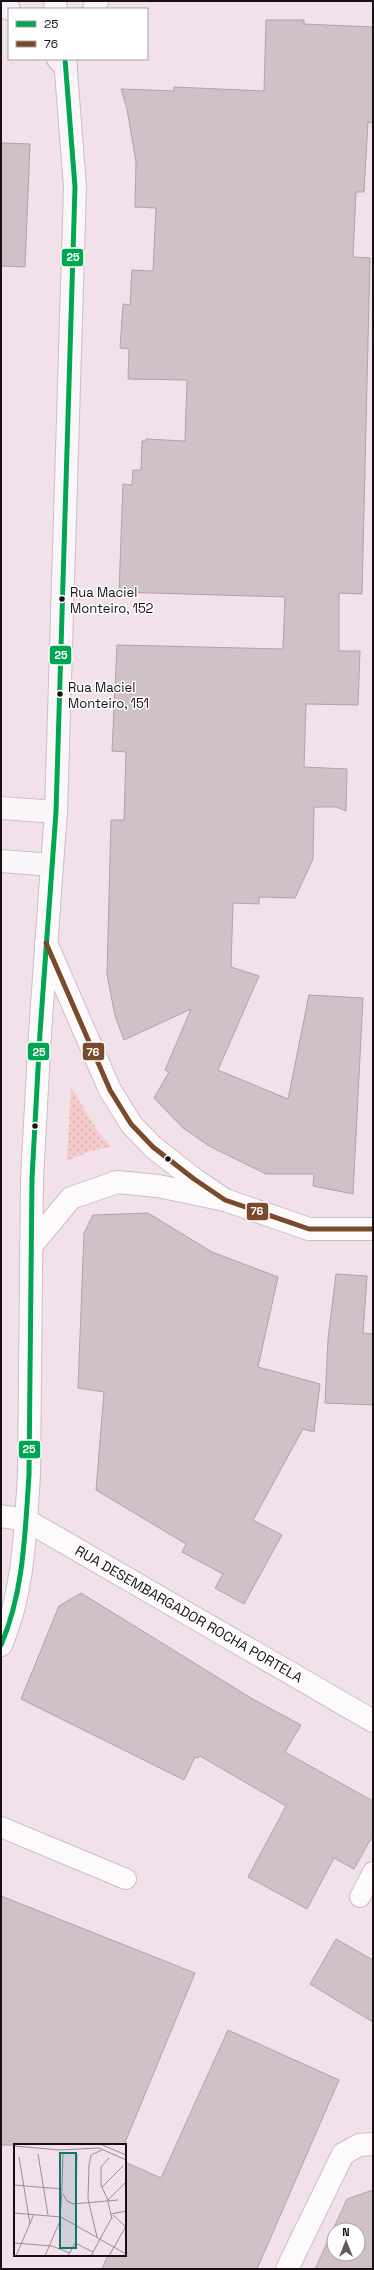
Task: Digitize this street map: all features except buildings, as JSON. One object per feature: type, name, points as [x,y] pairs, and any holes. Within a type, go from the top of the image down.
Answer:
[{"type":"main road","points":[[1,860],[52,865],[56,812],[75,187],[67,61]]},
{"type":"main road","points":[[1,808],[56,812]]},
{"type":"street","points":[[1,1645],[8,1630],[21,1577],[29,1475],[31,1246],[34,1127],[52,865]]},
{"type":"street","points":[[46,943],[110,1090],[131,1124],[153,1147],[194,1179],[225,1200]]},
{"type":"street","points":[[31,1246],[71,1198],[117,1182],[158,1186],[225,1200],[309,1229],[373,1229]]},
{"type":"street","name":"RUA DESEMBARGADOR ROCHA PORTELA","points":[[1,1516],[26,1520],[373,1720]]},
{"type":"street","points":[[287,2269],[343,2154],[359,2145],[373,2144]]},
{"type":"lane","points":[[1,1827],[126,1879]]},
{"type":"lane","points":[[360,1897],[373,1872]]},
{"type":"shaded area","points":[[71,1087],[96,1129],[111,1147],[90,1151],[67,1161]]},
{"type":"transit line","name":"25","points":[[1,1645],[9,1625],[19,1583],[29,1475],[32,1178],[40,1033],[56,812],[75,187],[65,60]]},
{"type":"transit line","name":"76","points":[[46,943],[110,1090],[131,1124],[153,1147],[194,1179],[225,1200],[309,1229],[373,1229]]},
{"type":"place","name":"Rua Maciel Monteiro, 152","points":[[62,599]]},
{"type":"place","name":"Rua Maciel Monteiro, 151","points":[[60,694]]}]
